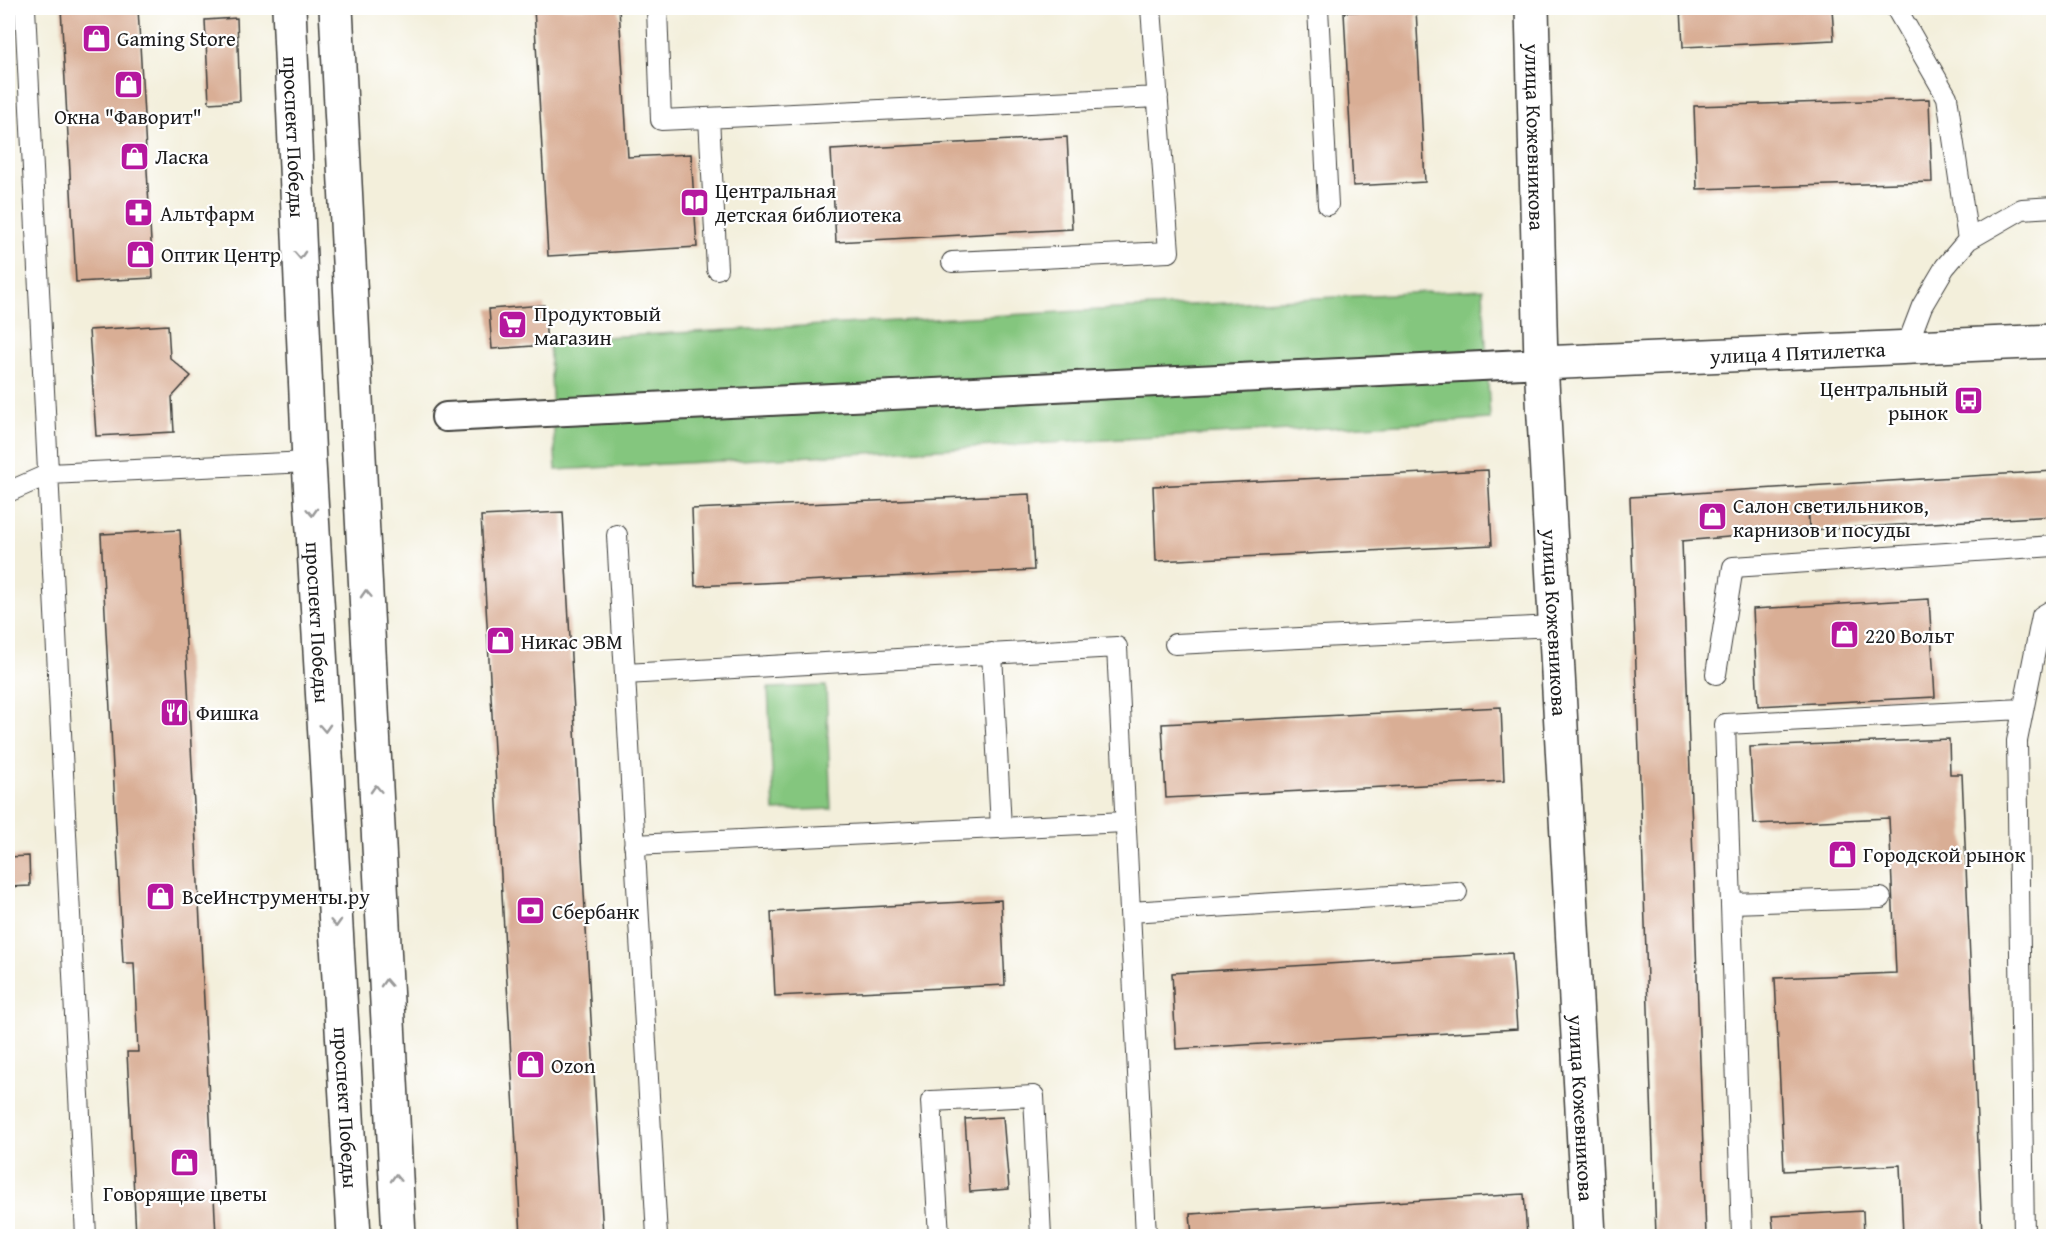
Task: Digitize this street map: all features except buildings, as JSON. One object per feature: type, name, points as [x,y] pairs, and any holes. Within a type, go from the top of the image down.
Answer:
[{"type":"main road","name":"проспект Победы","points":[[288,8],[309,462],[354,1236]]},
{"type":"main road","points":[[336,8],[399,1236]]},
{"type":"main road","name":"улица Кожевникова","points":[[1532,8],[1541,363],[1589,1236]]},
{"type":"main road","name":"улица 4 Пятилетка","points":[[1541,363],[2054,341]]},
{"type":"street","points":[[446,417],[1541,363]]},
{"type":"lane","points":[[25,8],[86,1236]]},
{"type":"lane","points":[[657,8],[661,120],[1158,97]]},
{"type":"lane","points":[[952,262],[1169,252],[1151,8]]},
{"type":"lane","points":[[1318,8],[1328,205]]},
{"type":"lane","points":[[1896,8],[1947,97],[1968,240]]},
{"type":"lane","points":[[709,118],[717,269]]},
{"type":"lane","points":[[1906,348],[1922,306],[1945,267],[1968,240],[2022,209],[2054,207]]},
{"type":"lane","points":[[8,492],[49,474],[309,462]]},
{"type":"lane","points":[[617,535],[657,1236]]},
{"type":"lane","points":[[1716,674],[1733,567],[2054,546]]},
{"type":"lane","points":[[2024,1236],[2017,741],[2042,616],[2054,609]]},
{"type":"lane","points":[[1175,644],[1555,626]]},
{"type":"lane","points":[[625,674],[1117,647],[1146,1236]]},
{"type":"lane","points":[[992,653],[1001,828]]},
{"type":"lane","points":[[1742,1236],[1725,724],[2023,709]]},
{"type":"lane","points":[[634,845],[1125,822]]},
{"type":"lane","points":[[1130,912],[1457,892]]},
{"type":"lane","points":[[1731,903],[1881,898]]},
{"type":"lane","points":[[939,1236],[931,1101],[1034,1096],[1041,1236]]},
{"type":"green space","points":[[1483,289],[1490,419],[556,470],[549,340]]},
{"type":"green space","points":[[826,686],[831,809],[774,811],[768,688]]},
{"type":"place","name":"Gaming Store","points":[[96,38]]},
{"type":"place","name":"Окна \"Фаворит\"","points":[[128,85]]},
{"type":"place","name":"Ласка","points":[[134,156]]},
{"type":"place","name":"Центральная детская библиотека","points":[[694,202]]},
{"type":"place","name":"Альтфарм","points":[[139,213]]},
{"type":"place","name":"Оптик Центр","points":[[140,254]]},
{"type":"place","name":"Продуктовый магазин","points":[[513,325]]},
{"type":"place","name":"Центральный рынок","points":[[1969,400]]},
{"type":"place","name":"Салон светильников, карнизов и посуды","points":[[1712,517]]},
{"type":"place","name":"220 Вольт","points":[[1844,635]]},
{"type":"place","name":"Никас ЭВМ","points":[[500,641]]},
{"type":"place","name":"Фишка","points":[[175,712]]},
{"type":"place","name":"Городской рынок","points":[[1842,854]]},
{"type":"place","name":"ВсеИнструменты.ру","points":[[161,896]]},
{"type":"place","name":"Сбербанк","points":[[531,911]]},
{"type":"place","name":"Ozon","points":[[530,1065]]},
{"type":"place","name":"Говорящие цветы","points":[[185,1162]]}]
